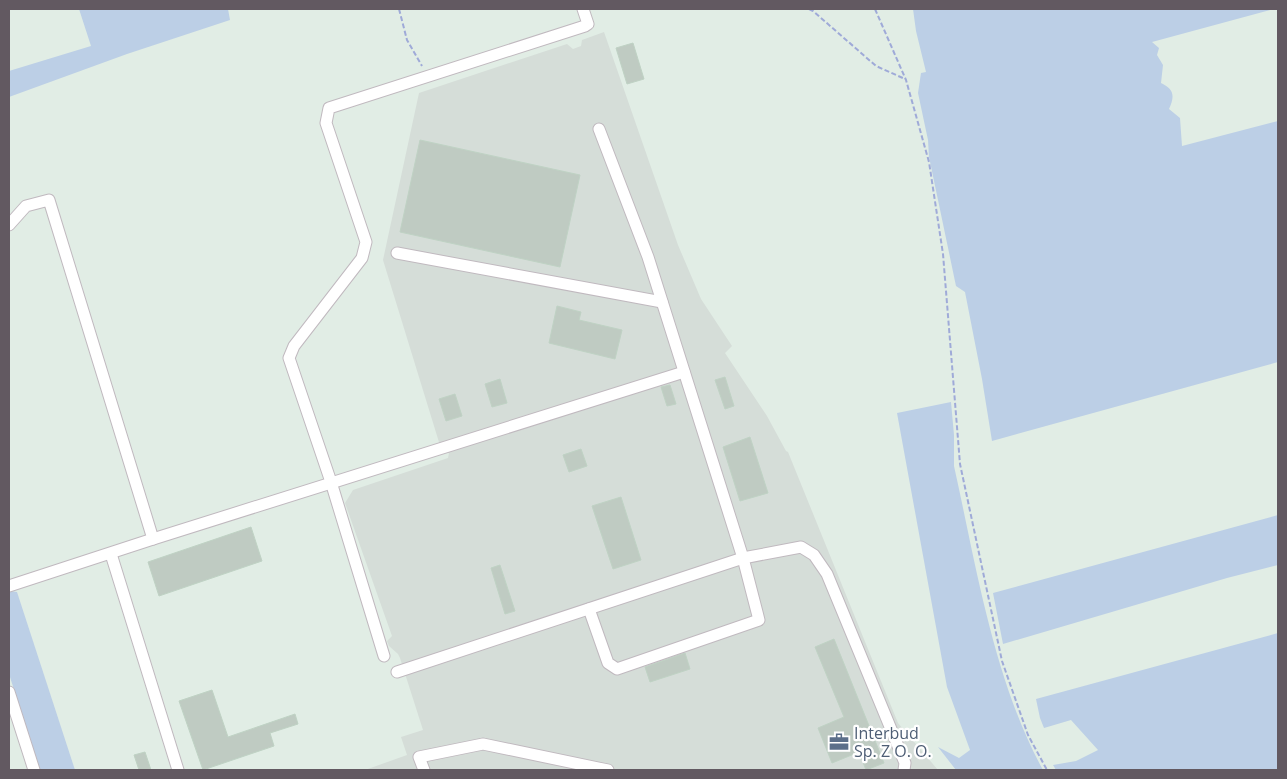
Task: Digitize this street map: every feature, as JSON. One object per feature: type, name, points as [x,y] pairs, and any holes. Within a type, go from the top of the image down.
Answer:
[{"type":"street","points":[[384,656],[331,482],[289,358],[294,346],[362,258],[366,242],[326,123],[329,108],[585,26],[588,24],[588,20],[584,9]]},
{"type":"street","points":[[589,609],[608,663],[617,669],[759,620],[743,558],[648,257],[599,129]]},
{"type":"street","points":[[9,225],[26,206],[50,200],[153,539]]},
{"type":"street","points":[[397,253],[662,302]]},
{"type":"street","points":[[9,586],[331,482],[684,372]]},
{"type":"street","points":[[397,672],[743,558],[801,546],[814,555],[827,574],[905,763],[904,770]]},
{"type":"street","points":[[111,554],[178,770]]},
{"type":"street","points":[[9,692],[34,770]]},
{"type":"street","points":[[424,770],[420,756],[483,744],[608,770]]},
{"type":"path","points":[[399,9],[407,40],[428,77]]},
{"type":"path","points":[[809,9],[813,10],[876,66],[906,80]]},
{"type":"path","points":[[875,9],[906,80],[929,162],[943,254],[960,464],[1002,661],[1028,735],[1047,770]]},
{"type":"shaded area","points":[[79,9],[228,9],[230,20],[127,54],[9,97],[9,71],[91,46]]},
{"type":"shaded area","points":[[913,9],[1274,9],[1152,42],[1159,48],[1157,55],[1163,65],[1161,83],[1169,88],[1172,93],[1173,97],[1169,109],[1180,118],[1182,146],[1278,121],[1278,362],[992,441],[965,292],[956,286],[929,157],[928,140],[918,93],[921,73],[926,72],[916,31]]},
{"type":"shaded area","points":[[604,32],[678,245],[701,299],[732,346],[725,353],[767,416],[788,452],[898,723],[938,770],[365,770],[407,755],[401,737],[423,730],[400,658],[387,641],[392,636],[345,503],[353,490],[448,458],[449,453],[442,452],[383,260],[419,93],[567,44],[573,49],[581,46],[582,40]]},
{"type":"shaded area","points":[[951,402],[954,466],[988,622],[1012,699],[1026,735],[1043,770],[956,770],[938,747],[959,758],[970,750],[947,687],[897,413]]},
{"type":"shaded area","points":[[1278,515],[1278,565],[1227,578],[1003,644],[993,593]]},
{"type":"shaded area","points":[[10,591],[17,592],[75,770],[40,770],[9,674]]},
{"type":"shaded area","points":[[1278,633],[1278,770],[1056,770],[1053,765],[1076,761],[1098,750],[1071,720],[1044,728],[1036,699]]},
{"type":"building","points":[[633,43],[644,79],[627,84],[616,48]]},
{"type":"building","points":[[420,140],[580,175],[560,267],[400,232]]},
{"type":"building","points":[[557,306],[581,312],[579,320],[622,330],[615,359],[549,343]]},
{"type":"building","points":[[725,377],[734,406],[725,409],[715,380]]},
{"type":"building","points":[[500,379],[507,403],[492,407],[485,384]]},
{"type":"building","points":[[670,385],[676,404],[667,406],[661,387]]},
{"type":"building","points":[[455,394],[462,416],[446,421],[439,399]]},
{"type":"building","points":[[750,437],[768,493],[740,501],[723,447]]},
{"type":"building","points":[[581,449],[587,466],[569,472],[563,455]]},
{"type":"building","points":[[621,497],[641,560],[613,569],[592,506]]},
{"type":"building","points":[[251,527],[262,561],[159,596],[148,562]]},
{"type":"building","points":[[500,565],[515,611],[505,614],[491,568]]},
{"type":"building","points":[[834,639],[884,763],[866,770],[859,752],[832,763],[818,728],[844,717],[815,647]]},
{"type":"building","points":[[685,653],[690,669],[650,682],[645,667]]},
{"type":"building","points":[[212,690],[228,737],[295,714],[298,724],[270,733],[274,746],[203,770],[179,701]]},
{"type":"building","points":[[145,752],[151,770],[139,770],[134,755]]},
{"type":"place","name":"Interbud Sp. Z O. O.","points":[[839,742]]}]
